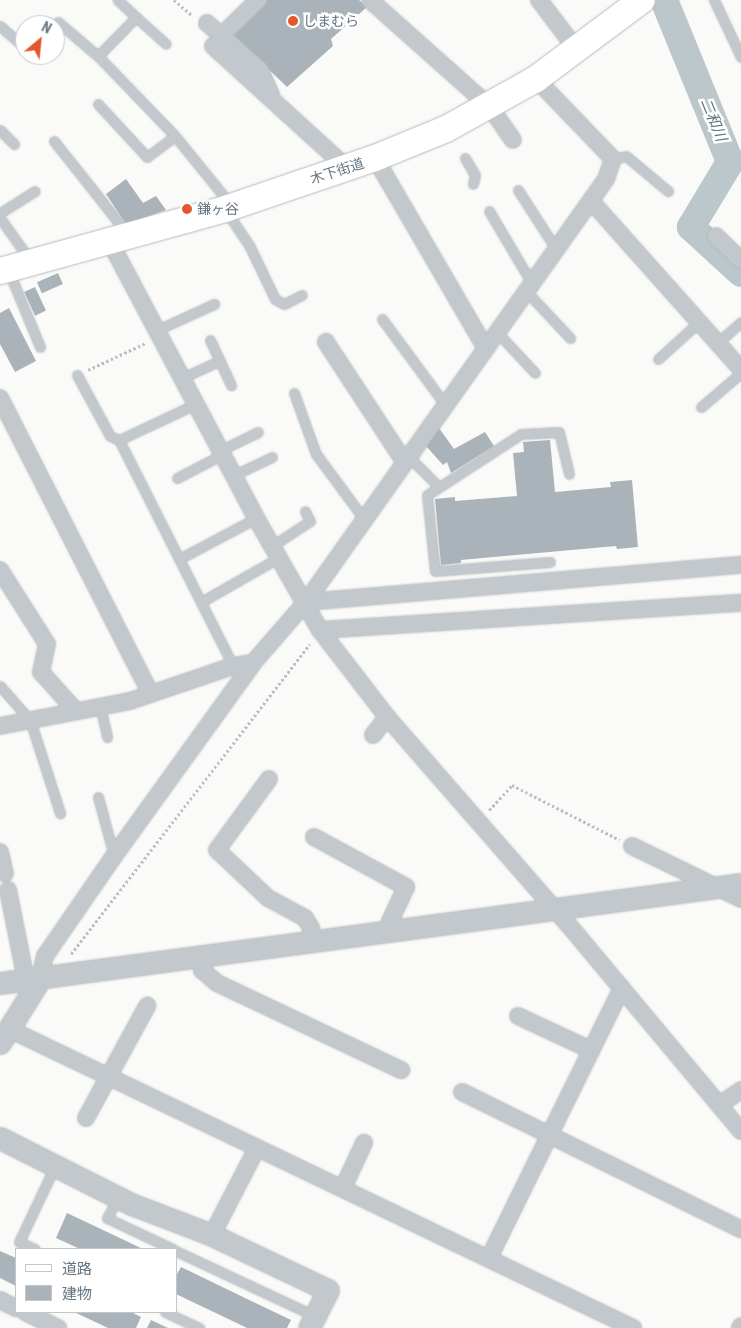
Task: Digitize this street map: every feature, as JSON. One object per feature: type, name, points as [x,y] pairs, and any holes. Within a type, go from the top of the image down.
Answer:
[{"type":"main road","name":"木下街道","points":[[13,268],[229,207],[347,168],[446,130],[490,107],[536,79],[642,0]]},
{"type":"street","points":[[217,41],[258,0]]},
{"type":"street","points":[[370,0],[490,107],[513,140]]},
{"type":"street","points":[[539,0],[577,50]]},
{"type":"street","points":[[207,23],[217,41],[260,70],[274,102],[347,168]]},
{"type":"street","points":[[536,79],[613,159],[606,179],[592,202],[528,286],[444,403],[306,602],[253,662],[114,856],[45,956],[5,1036],[108,1078],[343,1188],[633,1328]]},
{"type":"street","points":[[375,158],[485,347]]},
{"type":"street","points":[[592,202],[741,371]]},
{"type":"street","points":[[716,236],[741,260]]},
{"type":"street","points":[[120,239],[158,334],[256,518],[306,602],[320,630],[387,717],[622,988],[741,1131]]},
{"type":"street","points":[[326,342],[406,459]]},
{"type":"street","points":[[0,398],[151,694]]},
{"type":"street","points":[[306,602],[741,565]]},
{"type":"street","points":[[0,570],[47,644],[41,672],[75,710]]},
{"type":"street","points":[[320,630],[741,603]]},
{"type":"street","points":[[0,726],[151,694],[233,666],[253,662]]},
{"type":"street","points":[[373,735],[387,717]]},
{"type":"street","points":[[269,779],[217,850],[268,898],[305,918],[311,928],[312,942]]},
{"type":"street","points":[[314,837],[406,887],[385,932]]},
{"type":"street","points":[[632,846],[741,900]]},
{"type":"street","points":[[0,852],[5,873]]},
{"type":"street","points":[[0,983],[741,884]]},
{"type":"street","points":[[8,890],[33,979]]},
{"type":"street","points":[[206,956],[202,970],[217,984],[401,1070]]},
{"type":"street","points":[[489,1258],[622,988]]},
{"type":"street","points":[[86,1118],[147,1006]]},
{"type":"street","points":[[518,1016],[591,1050]]},
{"type":"street","points":[[719,1105],[741,1090]]},
{"type":"street","points":[[462,1092],[741,1229]]},
{"type":"street","points":[[0,1138],[118,1198],[212,1235],[328,1290],[312,1322]]},
{"type":"street","points":[[343,1188],[364,1143]]},
{"type":"street","points":[[212,1235],[257,1148]]},
{"type":"street","points":[[0,1300],[15,1308]]},
{"type":"street","points":[[26,1313],[58,1328]]},
{"type":"lane","points":[[118,0],[166,44]]},
{"type":"lane","points":[[714,0],[741,57]]},
{"type":"lane","points":[[98,56],[136,17]]},
{"type":"lane","points":[[0,26],[15,39]]},
{"type":"lane","points":[[65,28],[98,56],[175,136],[229,207],[275,299],[284,304],[302,295]]},
{"type":"lane","points":[[98,104],[147,157],[175,136]]},
{"type":"lane","points":[[0,130],[14,144]]},
{"type":"lane","points":[[54,141],[120,239]]},
{"type":"lane","points":[[613,159],[626,156],[668,191]]},
{"type":"lane","points":[[465,158],[476,174],[473,184]]},
{"type":"lane","points":[[518,190],[556,249]]},
{"type":"lane","points":[[0,213],[35,191]]},
{"type":"lane","points":[[489,211],[528,286],[570,338]]},
{"type":"lane","points":[[0,218],[13,268],[40,347]]},
{"type":"lane","points":[[158,334],[214,304]]},
{"type":"lane","points":[[382,319],[444,403]]},
{"type":"lane","points":[[658,358],[699,322]]},
{"type":"lane","points":[[717,343],[741,322]]},
{"type":"lane","points":[[496,332],[534,373]]},
{"type":"lane","points":[[210,340],[231,385]]},
{"type":"lane","points":[[182,378],[220,361]]},
{"type":"lane","points":[[701,407],[741,371]]},
{"type":"lane","points":[[77,375],[110,436],[119,440],[233,666]]},
{"type":"lane","points":[[294,393],[316,454],[364,519]]},
{"type":"lane","points":[[119,440],[196,404]]},
{"type":"lane","points":[[177,478],[258,432]]},
{"type":"lane","points":[[550,562],[435,571],[427,495],[522,434],[559,432],[569,474]]},
{"type":"lane","points":[[234,475],[272,457]]},
{"type":"lane","points":[[406,459],[439,487]]},
{"type":"lane","points":[[201,602],[275,552],[310,521],[305,511]]},
{"type":"lane","points":[[179,559],[256,518]]},
{"type":"lane","points":[[0,686],[30,720],[60,813]]},
{"type":"lane","points":[[100,706],[107,737]]},
{"type":"lane","points":[[98,798],[114,856]]},
{"type":"lane","points":[[33,1248],[19,1242],[56,1166]]},
{"type":"lane","points":[[118,1198],[107,1218],[171,1248]]},
{"type":"lane","points":[[178,1252],[312,1322]]},
{"type":"lane","points":[[167,1313],[199,1328]]},
{"type":"path","points":[[174,0],[200,22],[207,23]]},
{"type":"path","points":[[77,375],[158,334]]},
{"type":"path","points":[[64,960],[75,951],[320,630]]},
{"type":"path","points":[[478,822],[512,785],[632,846]]},
{"type":"building","points":[[267,0],[359,0],[367,7],[331,39],[333,46],[287,87],[232,34]]},
{"type":"building","points":[[126,179],[143,203],[156,196],[166,210],[126,224],[106,194]]},
{"type":"building","points":[[58,273],[63,284],[42,293],[37,282]]},
{"type":"building","points":[[35,287],[46,311],[35,316],[24,292]]},
{"type":"building","points":[[9,308],[36,361],[15,372],[0,344],[0,313]]},
{"type":"building","points":[[439,428],[454,449],[485,432],[494,446],[451,473],[447,462],[443,465],[426,446]]},
{"type":"building","points":[[550,440],[555,492],[611,487],[610,482],[632,480],[638,547],[617,549],[616,546],[461,560],[461,563],[441,565],[435,499],[455,497],[455,501],[517,496],[513,453],[524,452],[523,442]]},
{"type":"building","points":[[67,1213],[141,1248],[78,1248],[56,1238]]},
{"type":"building","points":[[0,1251],[15,1258],[15,1286],[0,1278]]},
{"type":"building","points":[[181,1267],[291,1320],[287,1328],[247,1328],[178,1295],[178,1272]]},
{"type":"building","points":[[76,1313],[133,1313],[141,1317],[136,1328],[108,1328]]},
{"type":"building","points":[[151,1320],[168,1328],[147,1328]]},
{"type":"waterway","name":"二和川","points":[[664,0],[730,162],[691,227],[741,273]]},
{"type":"place","name":"しまむら","points":[[293,21]]},
{"type":"place","name":"鎌ヶ谷","points":[[187,209]]}]
